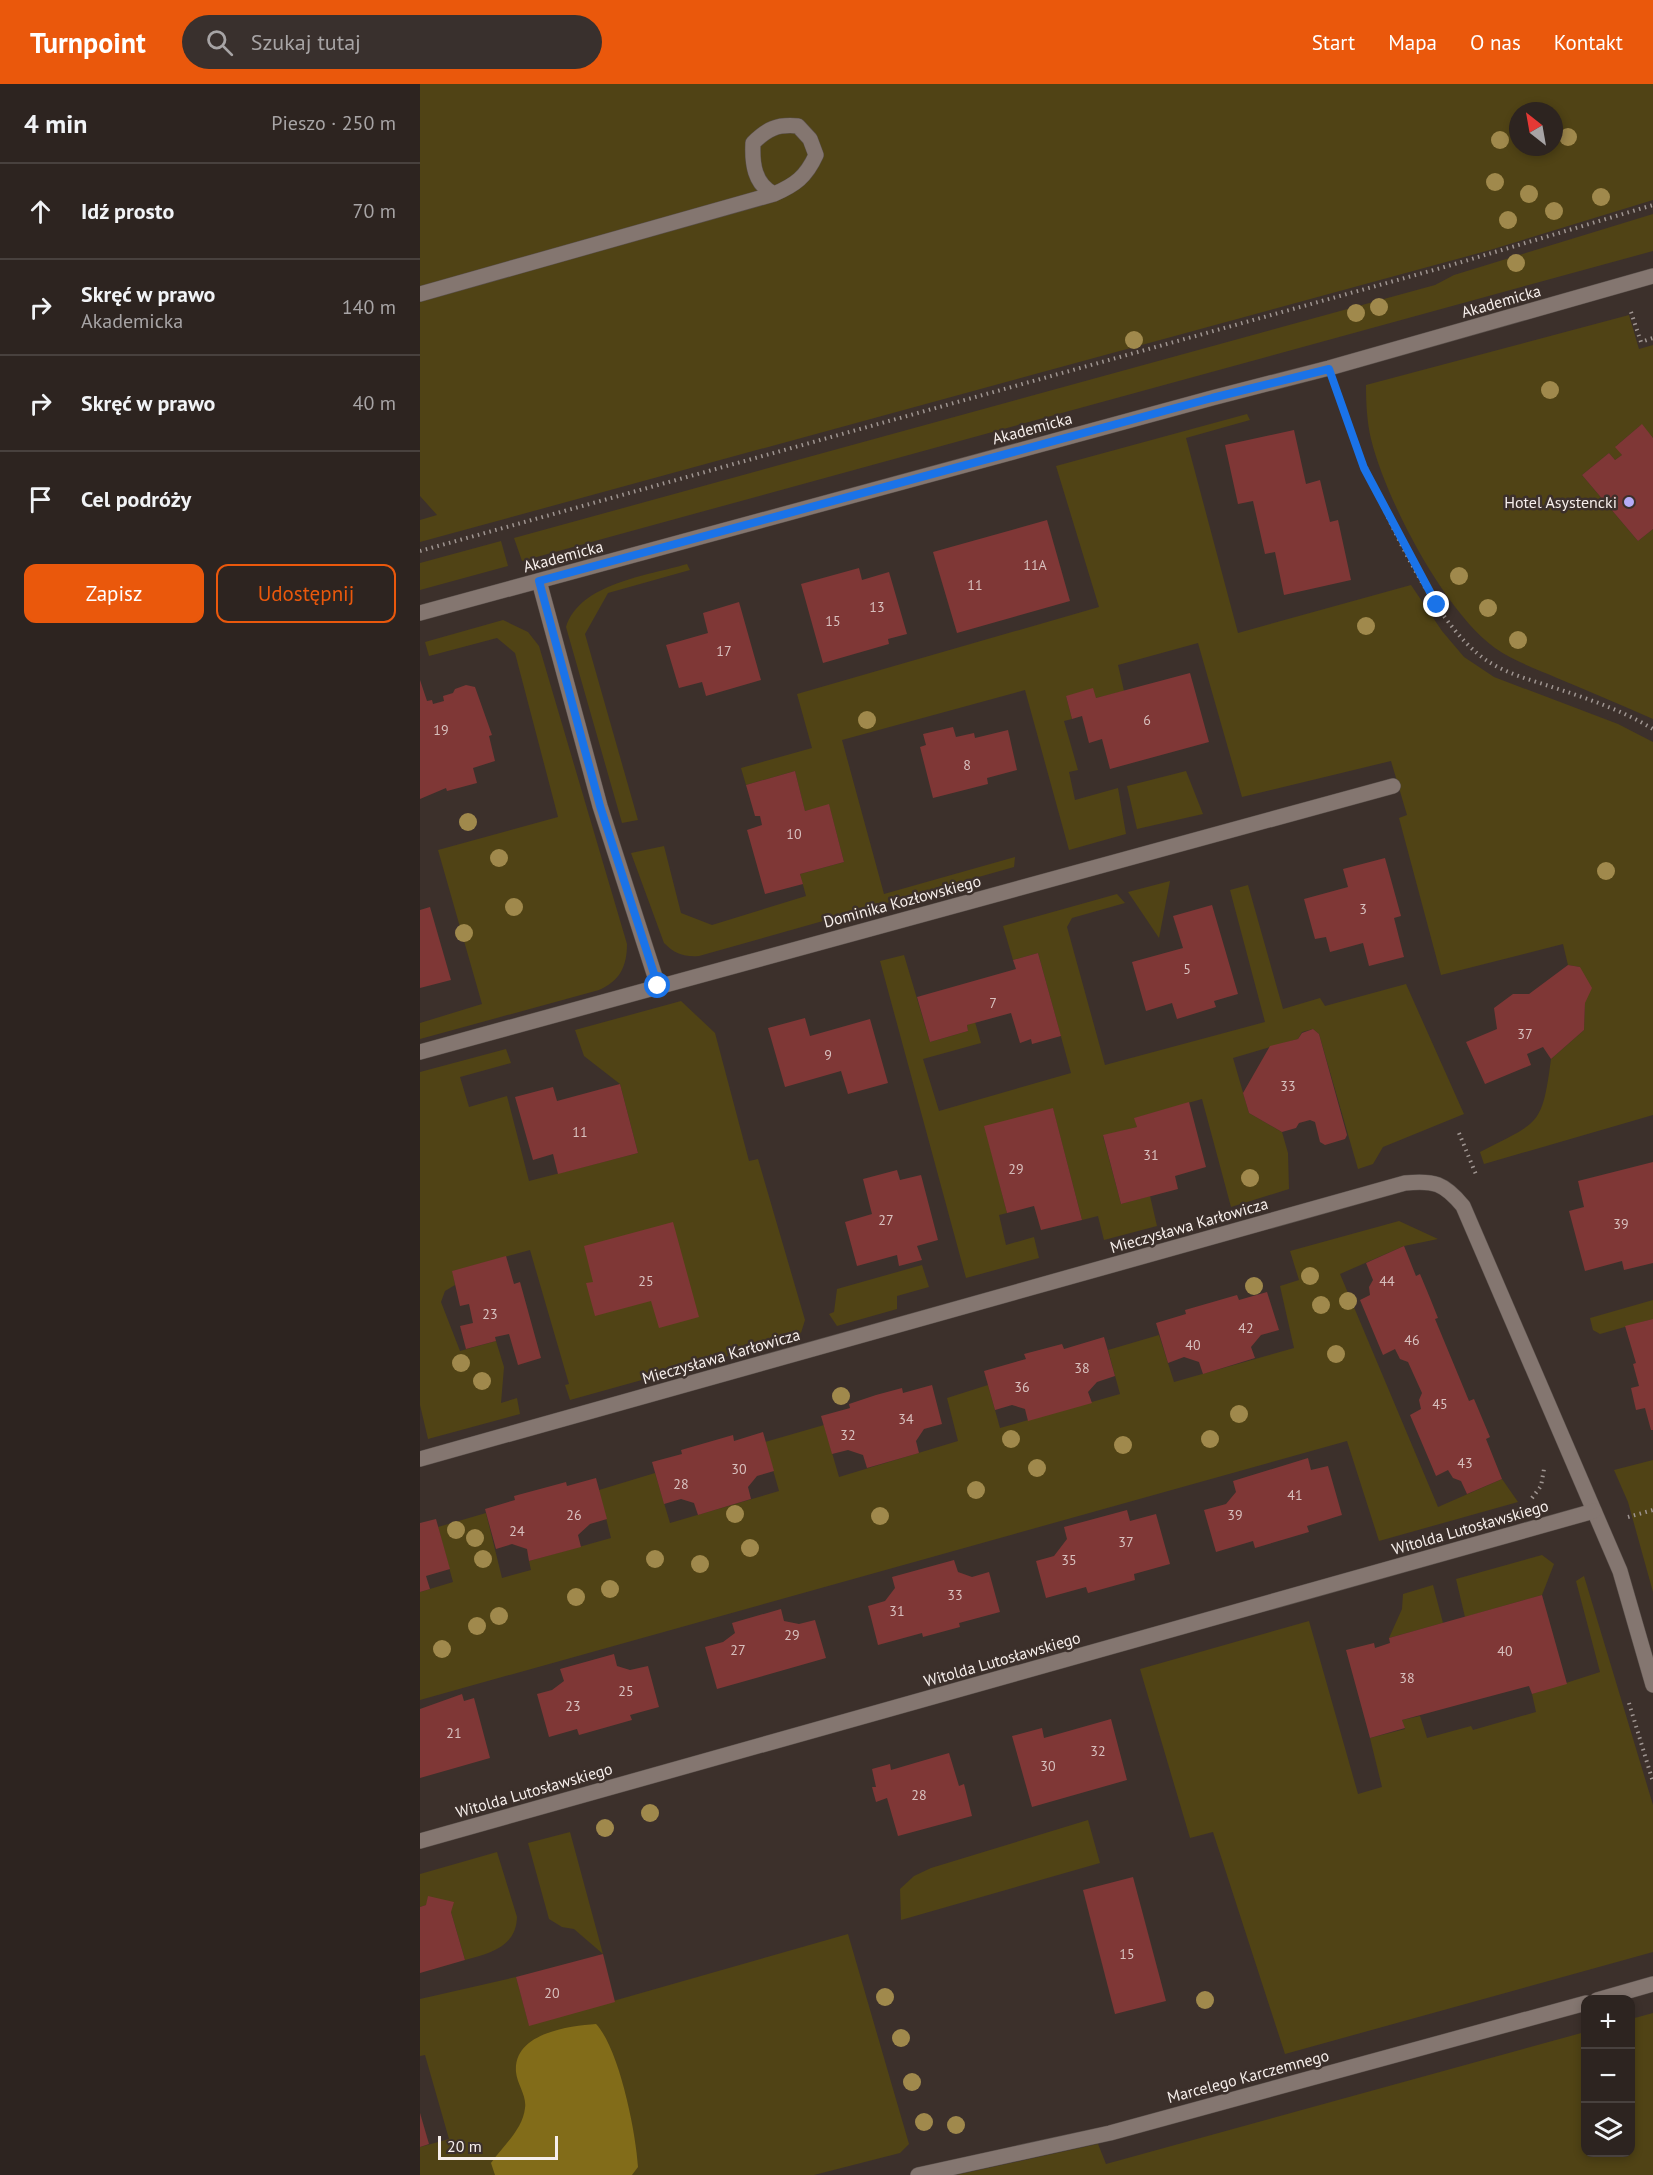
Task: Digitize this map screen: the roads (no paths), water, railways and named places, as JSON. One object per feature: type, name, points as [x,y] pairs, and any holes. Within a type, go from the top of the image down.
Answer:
[{"type":"street","points":[[420,294],[774,194],[795,184],[808,172],[816,155],[810,139],[798,126],[782,125],[766,130],[753,143],[753,162],[757,177],[765,190],[774,194]]},
{"type":"street","name":"Akademicka","points":[[420,613],[1212,398],[1329,369],[1653,276]]},
{"type":"street","points":[[539,581],[600,806],[658,986]]},
{"type":"street","name":"Dominika Kozłowskiego","points":[[420,1052],[1393,786]]},
{"type":"street","name":"Mieczysława Karłowicza","points":[[420,1459],[1405,1183],[1428,1180],[1450,1190],[1463,1206],[1620,1572],[1653,1685]]},
{"type":"street","name":"Witolda Lutosławskiego","points":[[420,1841],[1594,1511]]},
{"type":"street","points":[[1615,1995],[1653,1984]]},
{"type":"street","name":"Marcelego Karczemnego","points":[[918,2175],[1110,2133],[1581,2004]]},
{"type":"place","name":"Hotel Asystencki","points":[[1629,502]]}]
